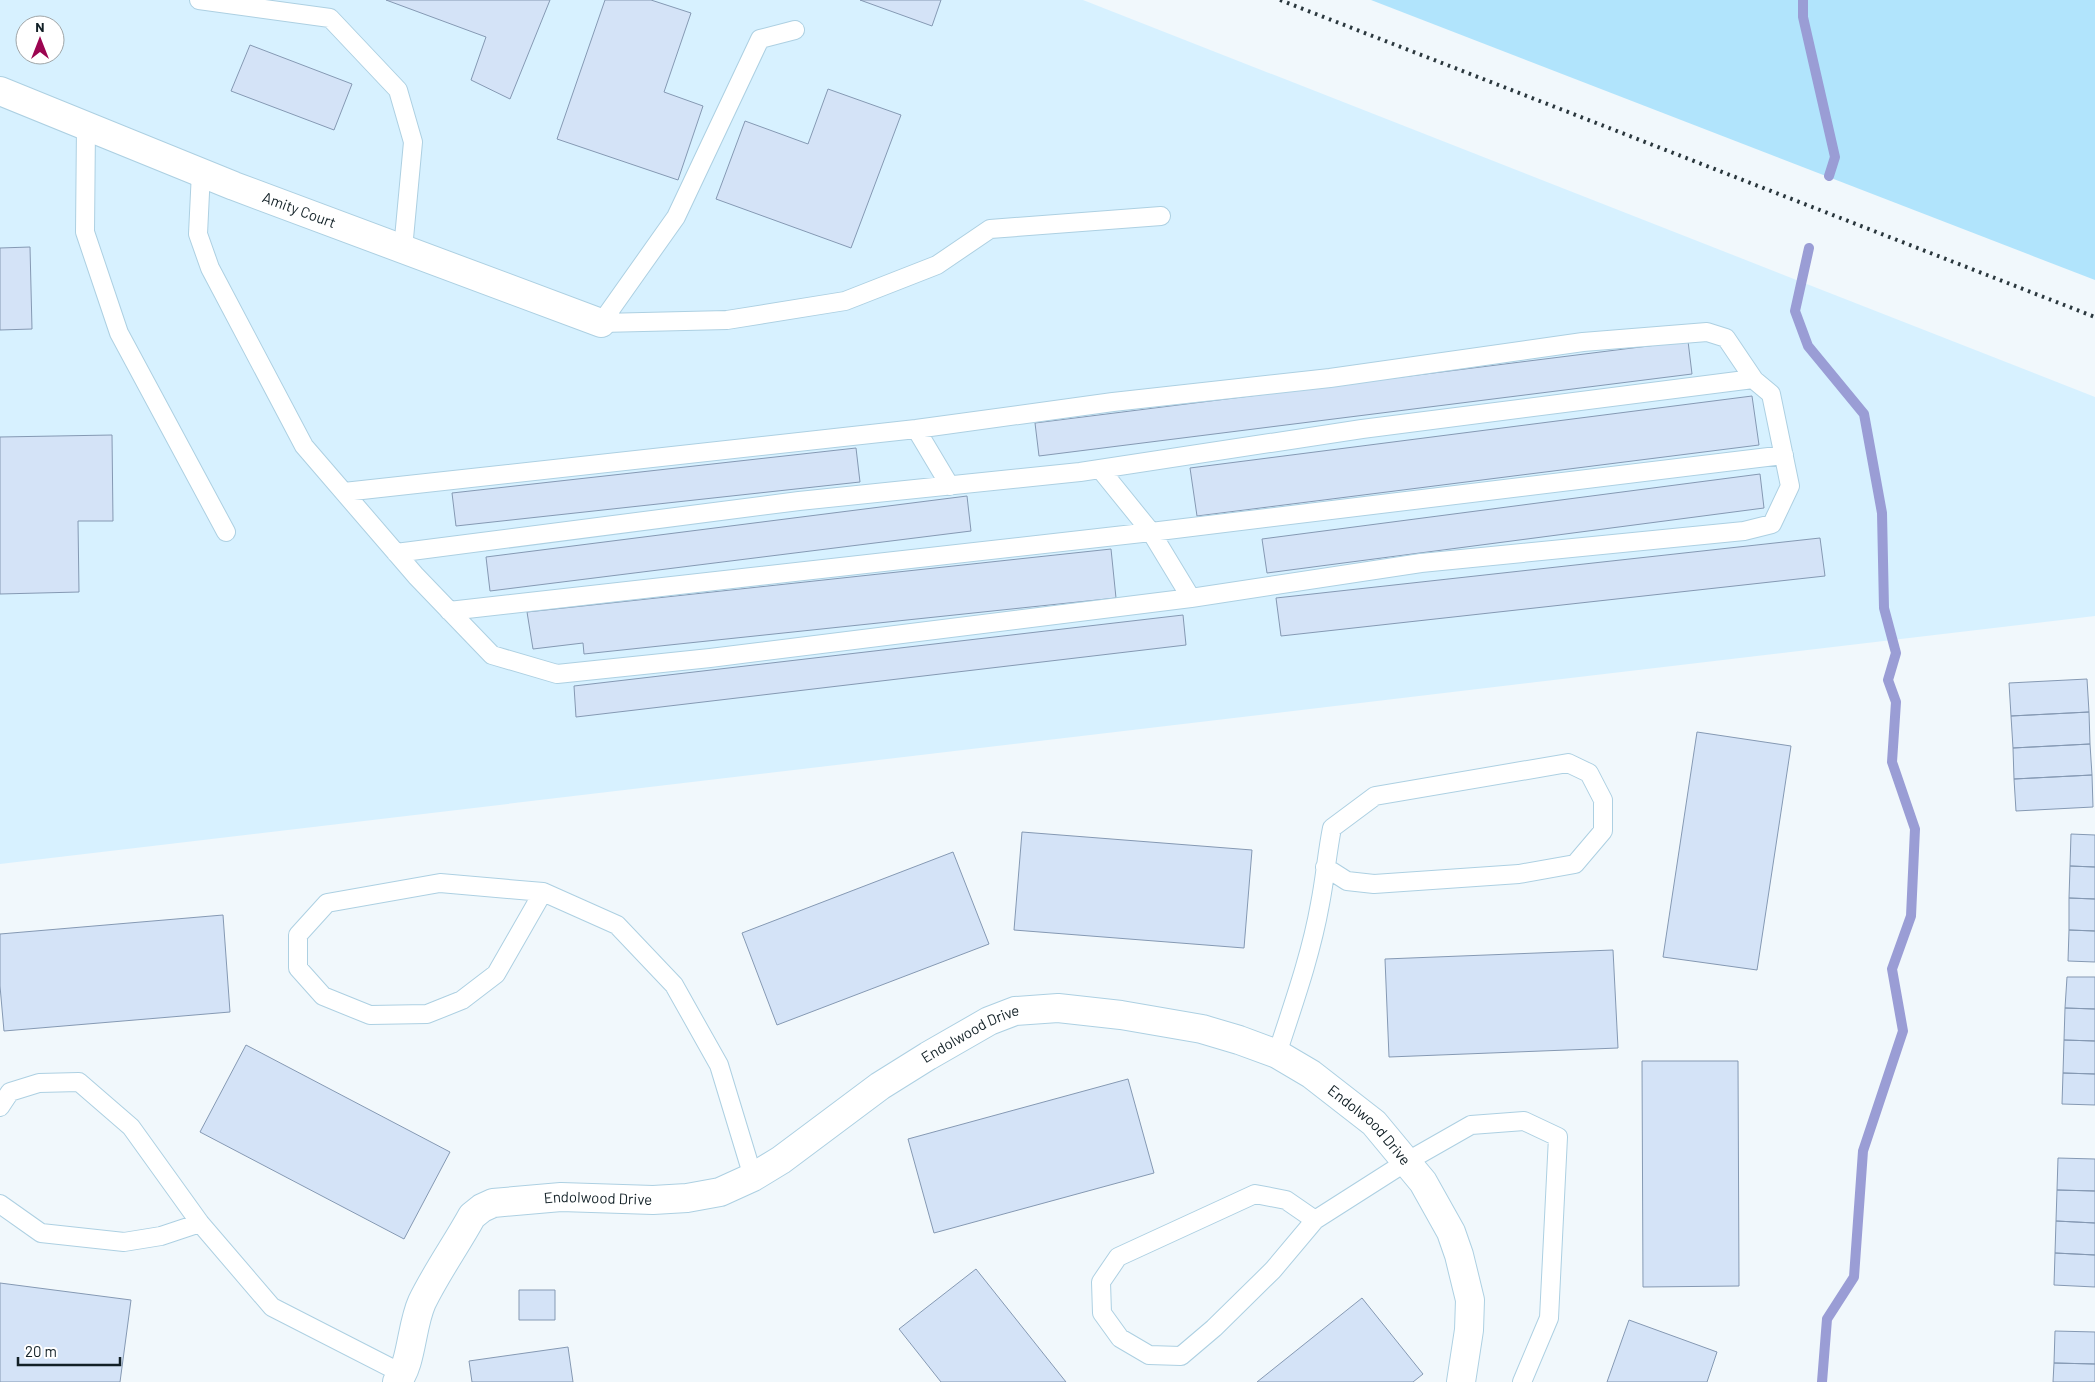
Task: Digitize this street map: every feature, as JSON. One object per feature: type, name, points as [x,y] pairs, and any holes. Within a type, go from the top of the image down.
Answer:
[{"type":"street","name":"Amity Court","points":[[0,92],[201,172],[601,323]]},
{"type":"street","name":"Endolwood Drive","points":[[404,1379],[413,1327],[422,1303],[472,1216],[482,1208],[494,1203],[561,1197],[653,1200],[687,1198],[720,1192],[753,1177],[781,1160],[880,1086],[989,1021],[1015,1011],[1058,1008],[1121,1015],[1202,1029],[1239,1040],[1277,1054],[1311,1074],[1374,1123],[1423,1182],[1451,1232],[1470,1300],[1469,1330],[1460,1382]]},
{"type":"lane","points":[[199,0],[330,18],[398,90],[413,142],[404,249]]},
{"type":"lane","points":[[601,323],[676,217],[760,39],[795,30]]},
{"type":"lane","points":[[86,126],[85,232],[119,333],[226,532]]},
{"type":"lane","points":[[201,172],[198,234],[210,268],[304,446],[396,553],[492,656],[557,674],[710,658],[1191,598],[1421,563],[1744,531],[1772,524],[1790,486],[1771,394],[1755,381],[1726,338],[1707,332],[1583,342],[1330,378],[1113,402],[916,429],[344,492]]},
{"type":"lane","points":[[601,323],[727,320],[846,302],[937,265],[990,229],[1161,216]]},
{"type":"lane","points":[[396,553],[799,501],[1100,469],[1372,428],[1743,380],[1753,379],[1755,381]]},
{"type":"lane","points":[[916,429],[950,486]]},
{"type":"lane","points":[[449,611],[1151,532],[1784,455]]},
{"type":"lane","points":[[1100,469],[1151,532],[1191,598]]},
{"type":"lane","points":[[1277,1054],[1304,970],[1320,904],[1325,867],[1332,828],[1375,796],[1568,764],[1589,773],[1603,800],[1603,830],[1575,864],[1519,874],[1374,884],[1347,880],[1325,867]]},
{"type":"lane","points":[[543,892],[496,974],[462,1000],[427,1014],[370,1015],[323,996],[298,968],[298,935],[328,903],[440,883],[543,892],[616,925],[674,984],[719,1065],[753,1177]]},
{"type":"lane","points":[[0,1106],[10,1092],[39,1083],[79,1082],[131,1127],[200,1223],[272,1307],[404,1379]]},
{"type":"lane","points":[[1316,1220],[1286,1200],[1255,1194],[1118,1257],[1100,1282],[1102,1313],[1120,1338],[1148,1355],[1181,1356],[1214,1328],[1273,1270],[1316,1220],[1406,1162],[1471,1125],[1524,1121],[1558,1137],[1549,1318],[1522,1382]]},
{"type":"lane","points":[[0,1204],[41,1233],[124,1242],[161,1236],[200,1223]]},
{"type":"shaded area","points":[[0,0],[1083,0],[2095,397],[2095,616],[0,864]]},
{"type":"shaded area","points":[[1371,0],[2095,0],[2095,280]]},
{"type":"building","points":[[386,0],[550,0],[510,99],[471,80],[486,37]]},
{"type":"building","points":[[605,0],[651,0],[691,13],[664,92],[703,106],[678,180],[557,139]]},
{"type":"building","points":[[860,0],[941,0],[932,26]]},
{"type":"building","points":[[250,45],[352,84],[334,130],[231,91]]},
{"type":"building","points":[[828,89],[901,115],[851,248],[716,199],[745,121],[808,144]]},
{"type":"building","points":[[30,247],[32,329],[0,330],[0,248]]},
{"type":"building","points":[[1688,341],[1692,374],[1039,456],[1035,423]]},
{"type":"building","points":[[1752,396],[1759,445],[1197,516],[1190,468]]},
{"type":"building","points":[[112,435],[113,521],[78,521],[79,592],[0,594],[0,437]]},
{"type":"building","points":[[856,448],[860,482],[456,526],[452,493]]},
{"type":"building","points":[[1760,474],[1764,508],[1267,573],[1262,539]]},
{"type":"building","points":[[967,496],[971,531],[490,591],[486,557]]},
{"type":"building","points":[[1820,538],[1825,576],[1281,636],[1276,598]]},
{"type":"building","points":[[1111,549],[1116,598],[584,654],[583,643],[533,649],[527,612]]},
{"type":"building","points":[[1183,615],[1186,645],[576,717],[574,686]]},
{"type":"building","points":[[2087,679],[2089,712],[2011,716],[2009,683]]},
{"type":"building","points":[[2089,712],[2090,744],[2013,748],[2011,716]]},
{"type":"building","points":[[1697,732],[1791,746],[1757,970],[1663,957]]},
{"type":"building","points":[[2090,744],[2092,775],[2014,779],[2013,748]]},
{"type":"building","points":[[2092,775],[2093,807],[2016,811],[2014,779]]},
{"type":"building","points":[[1022,832],[1252,850],[1244,948],[1014,930]]},
{"type":"building","points":[[2071,834],[2095,835],[2095,867],[2070,866]]},
{"type":"building","points":[[953,852],[989,944],[777,1025],[742,933]]},
{"type":"building","points":[[2070,866],[2095,867],[2095,899],[2069,898]]},
{"type":"building","points":[[2069,898],[2095,899],[2095,931],[2069,930]]},
{"type":"building","points":[[223,915],[230,1012],[4,1031],[0,986],[0,934]]},
{"type":"building","points":[[2069,930],[2095,931],[2095,962],[2068,961]]},
{"type":"building","points":[[1613,950],[1618,1048],[1389,1057],[1385,959]]},
{"type":"building","points":[[2067,977],[2095,977],[2095,1009],[2065,1008]]},
{"type":"building","points":[[2065,1008],[2095,1009],[2095,1041],[2064,1040]]},
{"type":"building","points":[[2064,1040],[2095,1041],[2095,1074],[2063,1073]]},
{"type":"building","points":[[246,1045],[450,1152],[404,1239],[200,1132]]},
{"type":"building","points":[[1642,1061],[1738,1061],[1739,1286],[1643,1287]]},
{"type":"building","points":[[2063,1073],[2095,1074],[2095,1105],[2062,1104]]},
{"type":"building","points":[[1128,1079],[1154,1173],[934,1233],[908,1139]]},
{"type":"building","points":[[2058,1158],[2095,1159],[2095,1191],[2057,1190]]},
{"type":"building","points":[[2057,1190],[2095,1191],[2095,1223],[2056,1221]]},
{"type":"building","points":[[2056,1221],[2095,1223],[2095,1255],[2055,1253]]},
{"type":"building","points":[[2055,1253],[2095,1255],[2095,1287],[2054,1285]]},
{"type":"building","points":[[976,1269],[1066,1382],[941,1382],[899,1329]]},
{"type":"building","points":[[0,1283],[131,1300],[120,1382],[0,1382]]},
{"type":"building","points":[[519,1290],[555,1290],[555,1320],[519,1320]]},
{"type":"building","points":[[1362,1298],[1423,1374],[1413,1382],[1257,1382]]},
{"type":"building","points":[[1629,1320],[1717,1352],[1707,1382],[1607,1382]]},
{"type":"building","points":[[2055,1331],[2095,1332],[2095,1364],[2054,1363]]},
{"type":"building","points":[[568,1347],[573,1382],[472,1382],[469,1361]]},
{"type":"building","points":[[2054,1363],[2095,1364],[2095,1382],[2053,1382]]},
{"type":"waterway","points":[[1803,0],[1803,17],[1835,157],[1829,176]]},
{"type":"waterway","points":[[1809,248],[1795,311],[1808,346],[1864,414],[1882,513],[1884,608],[1896,653],[1888,680],[1896,702],[1892,762],[1915,829],[1911,916],[1892,969],[1903,1031],[1863,1151],[1854,1277],[1827,1319],[1822,1382]]},
{"type":"railway","points":[[1280,0],[2095,317]]}]
